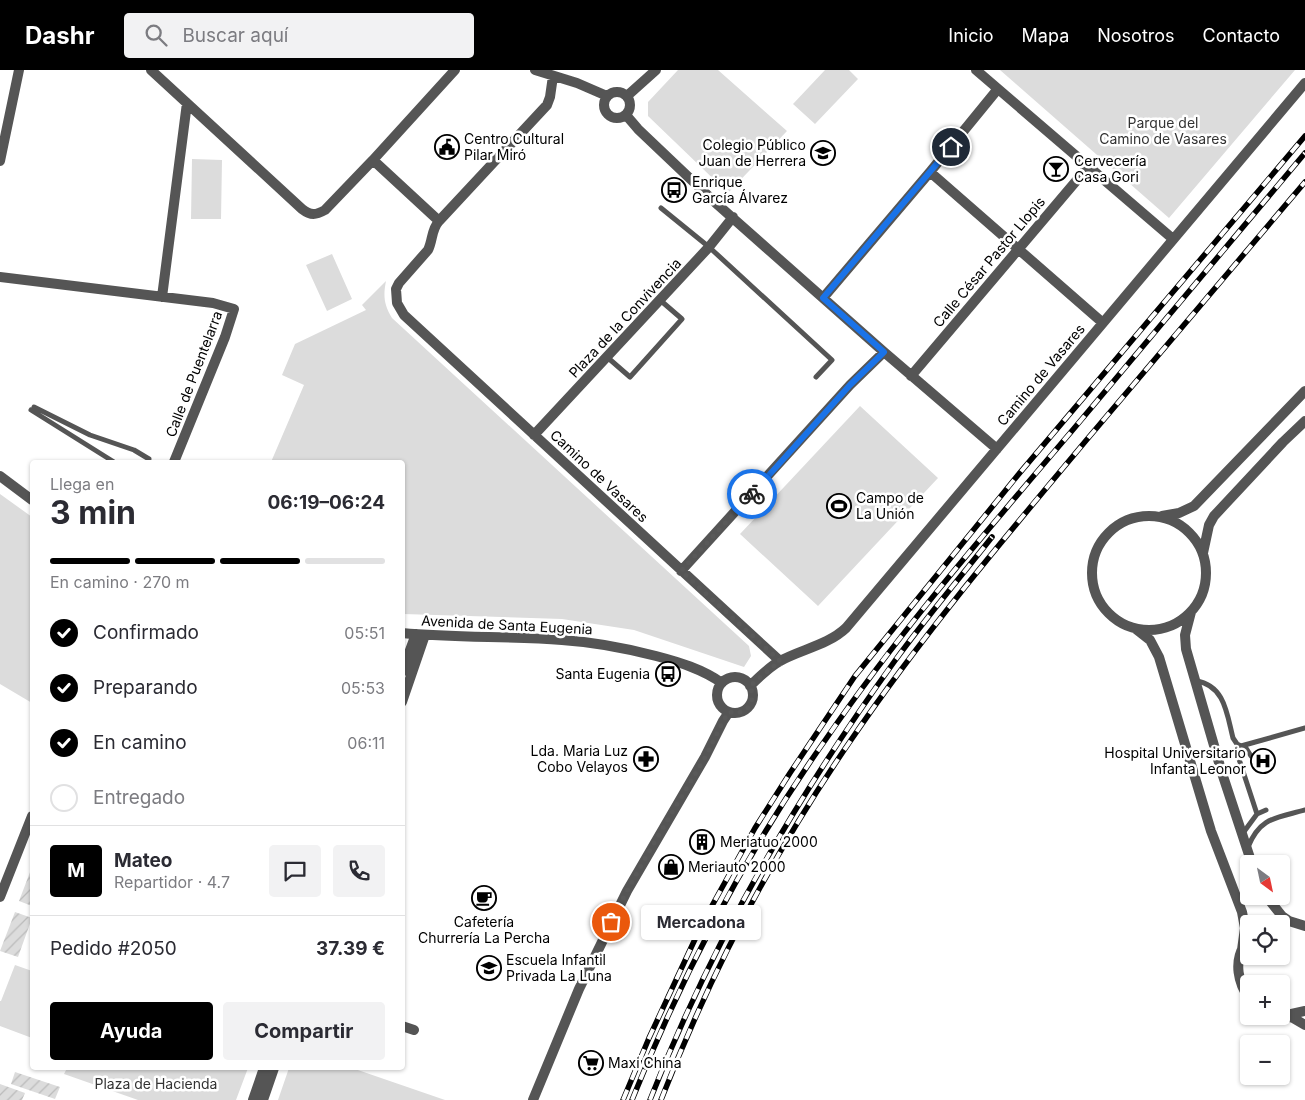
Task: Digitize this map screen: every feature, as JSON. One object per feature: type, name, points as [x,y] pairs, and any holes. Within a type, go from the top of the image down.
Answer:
[{"type":"street","points":[[0,162],[19,70]]},
{"type":"street","points":[[151,70],[302,209],[312,215],[325,210],[455,70]]},
{"type":"street","points":[[535,70],[577,83],[607,96]]},
{"type":"street","points":[[627,96],[656,70]]},
{"type":"street","points":[[976,70],[997,90],[1173,239]]},
{"type":"street","points":[[373,160],[439,221],[547,105],[553,76]]},
{"type":"street","name":"Camino de Vasares","points":[[750,686],[780,661],[835,637],[846,628],[1305,84]]},
{"type":"street","points":[[823,298],[997,90]]},
{"type":"street","points":[[617,91],[627,96],[630,108],[626,115],[618,118],[609,116],[603,104],[607,96],[617,91]]},
{"type":"street","points":[[162,297],[187,103]]},
{"type":"street","points":[[626,115],[638,129],[732,217],[911,376],[997,449]]},
{"type":"street","name":"Calle César Pastor Llopis","points":[[911,376],[1088,166]]},
{"type":"street","points":[[930,172],[1103,323]]},
{"type":"street","name":"Plaza de la Convivencia","points":[[534,435],[709,247],[732,217]]},
{"type":"street","name":"Camino de Vasares","points":[[439,221],[434,225],[428,250],[399,283],[396,297],[400,309],[453,361],[780,661]]},
{"type":"street","name":"Calle de Puentelarra","points":[[0,277],[222,305],[234,309],[225,337],[175,460]]},
{"type":"street","points":[[681,571],[850,385],[884,352]]},
{"type":"street","points":[[1191,612],[1169,627],[1147,631],[1124,625],[1113,618],[1104,610],[1093,588],[1091,575],[1092,562],[1102,539],[1120,522],[1147,515],[1161,516],[1179,513],[1194,506],[1305,391]]},
{"type":"street","points":[[1203,553],[1209,525],[1214,516],[1305,421]]},
{"type":"street","points":[[0,476],[30,498]]},
{"type":"street","points":[[1161,516],[1171,520],[1190,533],[1197,541],[1203,553],[1206,571],[1205,583],[1202,595],[1191,612],[1186,628],[1185,642],[1195,681],[1249,855]]},
{"type":"street","points":[[1136,629],[1150,640],[1159,657],[1211,831],[1243,915]]},
{"type":"street","name":"Avenida de Santa Eugenia","points":[[405,633],[553,639],[600,644],[672,660],[697,669],[722,683]]},
{"type":"street","points":[[405,666],[421,635]]},
{"type":"street","points":[[405,691],[421,635]]},
{"type":"street","points":[[734,677],[740,678],[750,686],[753,693],[750,706],[744,711],[729,712],[720,705],[717,697],[722,683],[734,677]]},
{"type":"street","points":[[533,1100],[579,989],[623,898],[729,712]]},
{"type":"street","points":[[0,897],[30,821]]},
{"type":"street","points":[[1273,905],[1282,916],[1291,922],[1305,926]]},
{"type":"street","points":[[1291,922],[1305,918]]},
{"type":"street","points":[[1240,956],[1238,962],[1240,980]]},
{"type":"street","points":[[1290,1015],[1305,1011]]},
{"type":"street","points":[[1290,1017],[1305,1025]]},
{"type":"street","points":[[405,1027],[414,1030]]},
{"type":"street","points":[[253,1100],[263,1070]]},
{"type":"street","points":[[263,1100],[273,1070]]},
{"type":"lane","points":[[661,208],[709,247],[832,360],[816,376]]},
{"type":"lane","points":[[607,357],[630,377],[682,319],[660,300]]},
{"type":"lane","points":[[111,460],[32,409],[90,435],[134,450],[149,460]]},
{"type":"lane","points":[[1195,681],[1206,682],[1217,690],[1222,698],[1233,738],[1237,744],[1246,748],[1251,756]]},
{"type":"lane","points":[[1256,814],[1237,753],[1238,748],[1305,728]]},
{"type":"lane","points":[[1242,836],[1256,814],[1266,810]]},
{"type":"lane","points":[[1247,850],[1255,832],[1264,823],[1305,810]]},
{"type":"green space","points":[[678,70],[718,70],[787,131],[728,193],[648,116],[648,102]]},
{"type":"green space","points":[[825,70],[849,70],[858,79],[815,124],[793,104]]},
{"type":"green space","name":"Parque del Camino de Vasares","points":[[1000,70],[1295,70],[1169,218]]},
{"type":"green space","points":[[192,159],[222,160],[221,219],[191,219]]},
{"type":"green space","points":[[332,254],[352,299],[327,311],[306,265]]},
{"type":"green space","points":[[386,281],[385,300],[392,318],[749,646],[751,656],[744,667],[634,630],[562,619],[405,614],[405,460],[272,460],[304,385],[282,375],[295,344],[366,310],[362,305]]},
{"type":"green space","name":"Campo de La Unión","points":[[860,406],[938,478],[818,606],[740,534]]},
{"type":"green space","points":[[0,494],[30,516],[30,702],[0,684]]},
{"type":"green space","points":[[30,872],[30,905],[19,901]]},
{"type":"green space","points":[[15,912],[30,917],[30,924],[18,957],[0,951]]},
{"type":"green space","points":[[15,965],[30,970],[30,1037],[0,1026],[1,1001]]},
{"type":"green space","name":"Plaza de Hacienda","points":[[66,1070],[247,1070],[236,1100],[138,1100],[64,1074]]},
{"type":"green space","points":[[288,1070],[358,1070],[445,1100],[278,1100]]},
{"type":"green space","points":[[15,1072],[60,1087],[55,1099],[11,1084]]},
{"type":"green space","points":[[0,1084],[25,1093],[22,1100],[0,1100]]},
{"type":"railway","points":[[623,1100],[649,1038],[703,922],[755,828],[855,676],[1018,475],[1305,136]]},
{"type":"railway","points":[[632,1100],[673,1006],[718,914],[797,781],[854,699],[976,545],[1305,153]]},
{"type":"railway","points":[[661,1100],[722,960],[770,870],[823,782],[851,740],[936,623],[997,548],[1305,182]]},
{"type":"railway","points":[[650,1100],[700,985],[728,929],[790,819],[858,713],[894,662],[992,537]]},
{"type":"way so far","points":[[611,922],[642,862],[712,745],[723,721],[729,712],[744,711],[750,706],[753,693],[750,686],[780,661],[681,571],[752,494]]},
{"type":"place","name":"Centro Cultural Pilar Miró","points":[[447,147]]},
{"type":"place","name":"Colegio Público Juan de Herrera","points":[[823,153]]},
{"type":"place","name":"Cervecería Casa Gori","points":[[1056,169]]},
{"type":"place","name":"Enrique García Álvarez","points":[[674,190]]},
{"type":"place","name":"Campo de La Unión","points":[[839,506]]},
{"type":"place","name":"Santa Eugenia","points":[[668,674]]},
{"type":"place","name":"Lda. Maria Luz Cobo Velayos","points":[[646,759]]},
{"type":"place","name":"Hospital Universitario Infanta Leonor","points":[[1263,761]]},
{"type":"place","name":"Meriatuo 2000","points":[[702,842]]},
{"type":"place","name":"Meriauto 2000","points":[[671,867]]},
{"type":"place","name":"Cafetería Churrería La Percha","points":[[484,898]]},
{"type":"place","name":"Mercadona","points":[[611,922]]},
{"type":"place","name":"Escuela Infantil Privada La Luna","points":[[489,968]]},
{"type":"place","name":"Maxi China","points":[[591,1063]]},
{"type":"route","points":[[752,494],[850,385],[884,352],[823,298],[951,147]]}]
